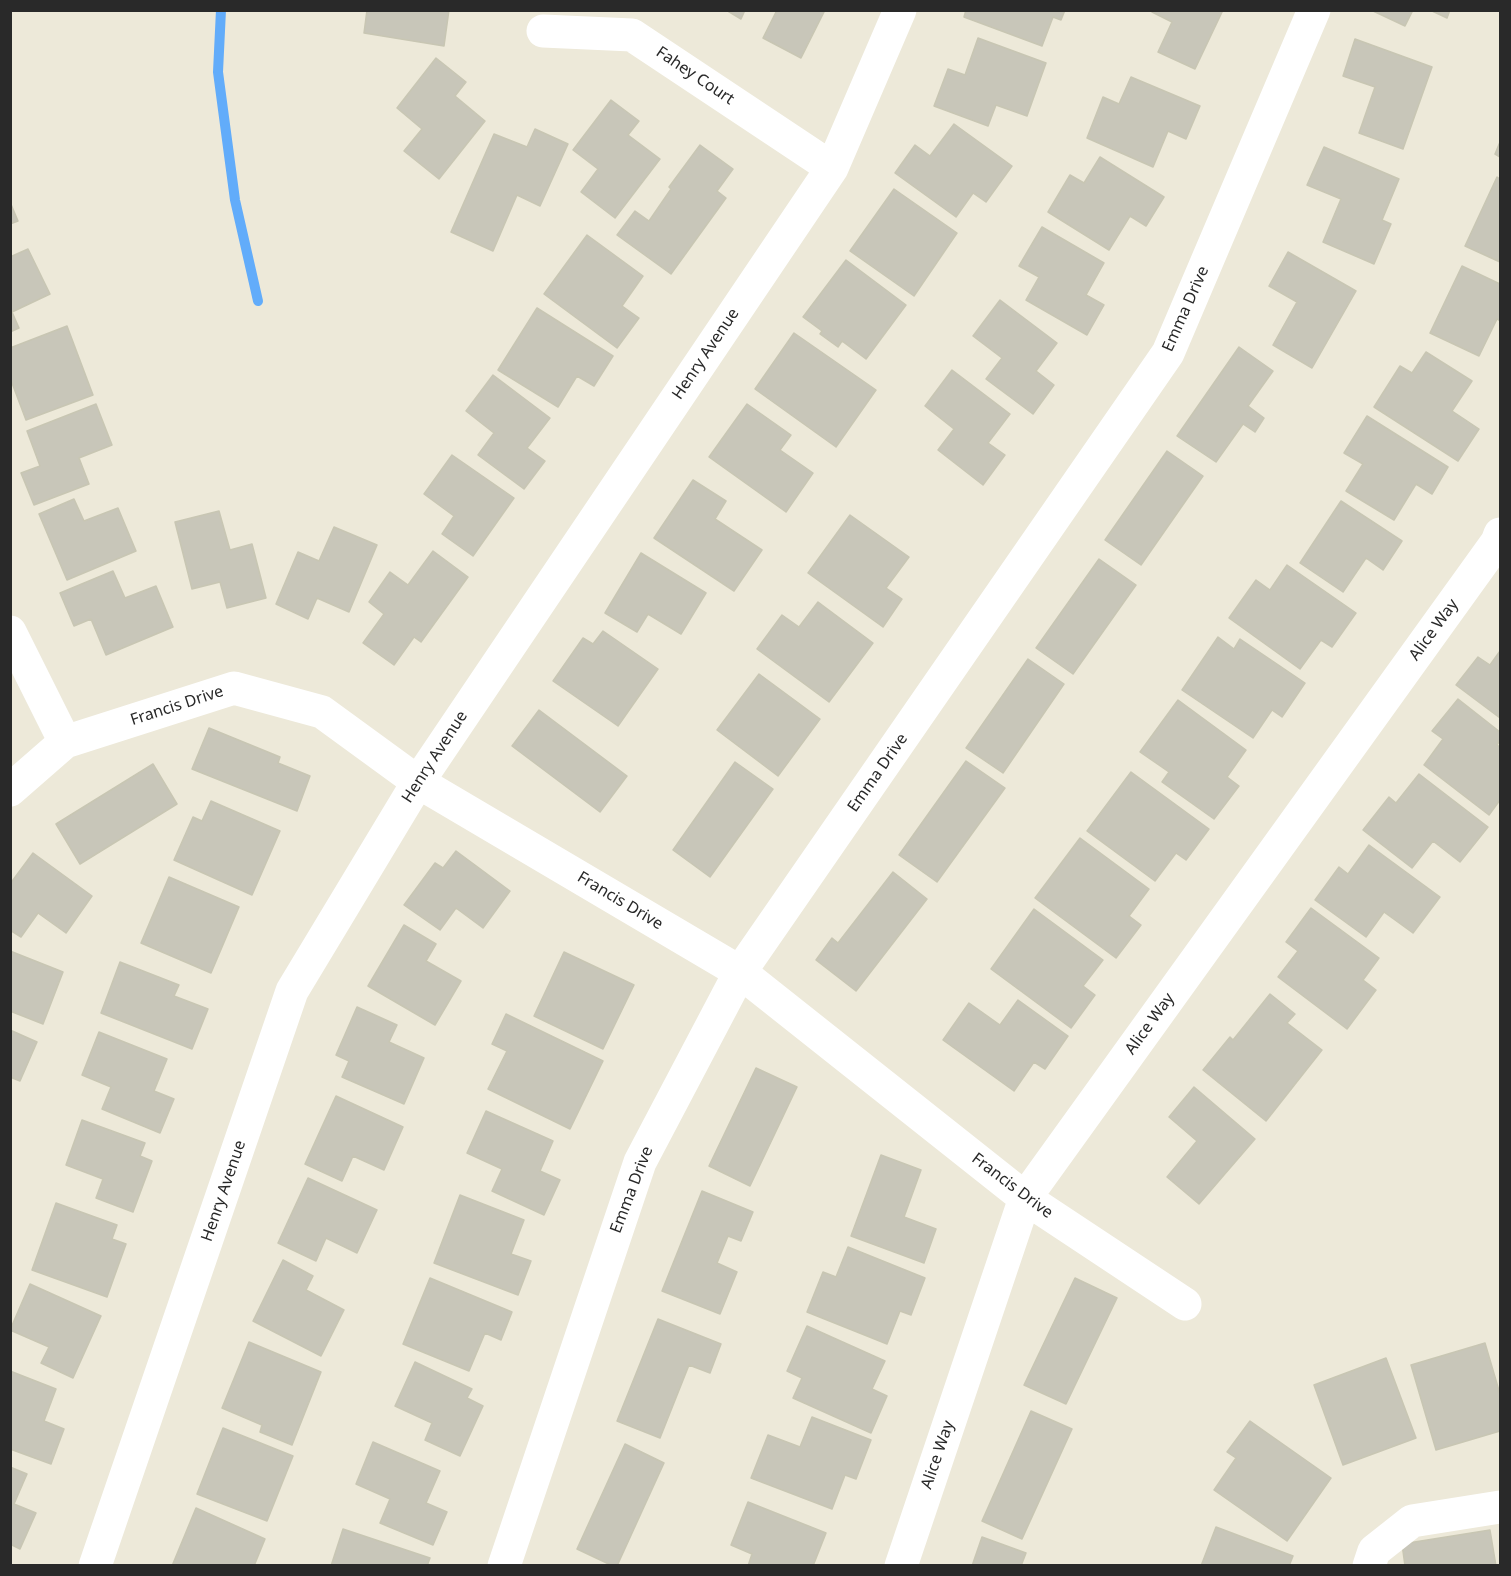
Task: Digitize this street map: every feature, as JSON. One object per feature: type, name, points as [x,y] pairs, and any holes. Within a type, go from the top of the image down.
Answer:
[{"type":"street","name":"Henry Avenue","points":[[95,1566],[292,991],[418,782],[832,168],[900,10]]},
{"type":"street","name":"Emma Drive","points":[[504,1566],[640,1162],[740,972],[1168,353],[1314,10]]},
{"type":"street","name":"Fahey Court","points":[[543,31],[632,35],[832,168]]},
{"type":"street","name":"Alice Way","points":[[901,1566],[1024,1198],[1497,542],[1500,534]]},
{"type":"street","points":[[10,632],[65,742]]},
{"type":"street","name":"Francis Drive","points":[[10,790],[65,742],[234,688],[322,712],[418,782],[740,972],[1024,1198],[1185,1304]]},
{"type":"street","points":[[1369,1566],[1374,1551],[1412,1521],[1500,1507]]},
{"type":"building","points":[[367,10],[449,10],[444,46],[364,33]]},
{"type":"building","points":[[726,10],[745,10],[741,19]]},
{"type":"building","points":[[777,10],[825,10],[801,58],[763,38]]},
{"type":"building","points":[[966,10],[1065,10],[1061,20],[1053,17],[1042,46],[964,17]]},
{"type":"building","points":[[1153,10],[1223,10],[1195,69],[1158,52],[1172,22],[1152,12]]},
{"type":"building","points":[[1371,10],[1413,10],[1405,26]]},
{"type":"building","points":[[1430,10],[1450,10],[1447,18]]},
{"type":"building","points":[[978,38],[1046,63],[1027,116],[996,105],[988,126],[934,106],[948,69],[965,75]]},
{"type":"building","points":[[1355,39],[1432,67],[1403,149],[1359,133],[1375,87],[1343,76]]},
{"type":"building","points":[[436,58],[466,82],[455,96],[485,121],[439,179],[404,151],[422,129],[397,108]]},
{"type":"building","points":[[1131,77],[1200,106],[1186,139],[1168,131],[1153,167],[1087,138],[1103,97],[1119,104]]},
{"type":"building","points":[[611,100],[639,121],[628,135],[660,159],[615,218],[581,192],[598,169],[573,150]]},
{"type":"building","points":[[954,124],[1012,166],[986,202],[973,193],[956,217],[895,173],[915,145],[930,156]]},
{"type":"building","points":[[535,129],[568,144],[540,206],[517,195],[493,251],[451,232],[494,134],[527,147]]},
{"type":"building","points":[[1500,142],[1500,157],[1495,154]]},
{"type":"building","points":[[700,145],[733,169],[717,191],[726,198],[671,274],[617,235],[635,211],[649,221],[671,189],[669,187]]},
{"type":"building","points":[[1324,147],[1399,179],[1382,220],[1391,224],[1374,264],[1323,242],[1341,199],[1307,185]]},
{"type":"building","points":[[1100,157],[1164,197],[1146,226],[1130,216],[1109,250],[1048,212],[1070,175],[1084,183]]},
{"type":"building","points":[[1497,177],[1500,179],[1500,262],[1465,246]]},
{"type":"building","points":[[894,189],[957,233],[914,296],[850,251]]},
{"type":"building","points":[[10,202],[18,221],[10,224]]},
{"type":"building","points":[[1042,227],[1104,263],[1086,295],[1104,305],[1087,335],[1026,300],[1039,277],[1019,266]]},
{"type":"building","points":[[587,235],[643,276],[622,306],[639,318],[617,348],[544,294]]},
{"type":"building","points":[[28,249],[50,294],[12,312],[19,328],[10,332],[10,257]]},
{"type":"building","points":[[1288,252],[1356,291],[1312,368],[1273,345],[1297,302],[1269,286]]},
{"type":"building","points":[[846,260],[906,305],[866,359],[842,341],[838,347],[820,334],[822,331],[803,317]]},
{"type":"building","points":[[1462,266],[1500,284],[1500,321],[1497,319],[1479,356],[1430,333]]},
{"type":"building","points":[[1000,300],[1057,343],[1036,371],[1054,385],[1033,414],[986,379],[1002,358],[973,336]]},
{"type":"building","points":[[537,308],[613,356],[594,386],[577,376],[558,407],[498,370]]},
{"type":"building","points":[[67,326],[93,395],[26,420],[12,383],[10,384],[10,348]]},
{"type":"building","points":[[794,333],[876,390],[836,447],[755,389]]},
{"type":"building","points":[[1239,347],[1273,371],[1248,406],[1264,418],[1255,432],[1243,424],[1216,462],[1177,436]]},
{"type":"building","points":[[1426,352],[1472,381],[1452,411],[1479,429],[1458,461],[1374,407],[1400,366],[1412,373]]},
{"type":"building","points":[[952,370],[1010,414],[988,443],[1005,455],[983,485],[938,450],[954,429],[925,406]]},
{"type":"building","points":[[493,375],[550,418],[527,448],[545,461],[524,489],[478,455],[494,433],[466,411]]},
{"type":"building","points":[[96,404],[112,445],[79,458],[89,484],[34,505],[21,473],[40,466],[27,431]]},
{"type":"building","points":[[747,404],[791,435],[780,450],[813,473],[786,512],[709,457]]},
{"type":"building","points":[[1367,416],[1448,467],[1432,494],[1416,484],[1394,520],[1346,491],[1363,464],[1344,453]]},
{"type":"building","points":[[1167,451],[1203,476],[1141,565],[1105,540]]},
{"type":"building","points":[[452,455],[514,498],[473,556],[442,534],[454,516],[424,494]]},
{"type":"building","points":[[693,480],[726,501],[715,519],[762,550],[734,591],[654,538]]},
{"type":"building","points":[[74,499],[84,521],[118,508],[136,551],[67,580],[39,514]]},
{"type":"building","points":[[1341,501],[1402,541],[1383,570],[1366,558],[1343,592],[1300,563]]},
{"type":"building","points":[[219,511],[230,550],[252,544],[266,598],[227,608],[220,582],[192,589],[175,522]]},
{"type":"building","points":[[850,515],[909,557],[886,588],[902,599],[883,627],[808,573]]},
{"type":"building","points":[[334,527],[377,545],[349,612],[317,598],[308,619],[276,604],[298,552],[319,561]]},
{"type":"building","points":[[433,551],[468,577],[421,642],[414,637],[394,665],[363,643],[384,614],[369,602],[390,572],[408,585]]},
{"type":"building","points":[[641,553],[706,593],[681,634],[648,614],[637,632],[605,613]]},
{"type":"building","points":[[1099,559],[1136,585],[1073,674],[1036,648]]},
{"type":"building","points":[[1287,565],[1356,613],[1332,647],[1321,640],[1300,669],[1229,618],[1256,580],[1270,590]]},
{"type":"building","points":[[113,571],[125,598],[156,586],[173,627],[106,655],[91,619],[74,626],[60,593]]},
{"type":"building","points":[[818,602],[873,643],[829,702],[757,649],[782,615],[799,627]]},
{"type":"building","points":[[603,631],[658,669],[618,726],[553,681],[583,638],[593,644]]},
{"type":"building","points":[[1218,637],[1234,649],[1240,639],[1305,683],[1282,717],[1272,710],[1253,738],[1182,690]]},
{"type":"building","points":[[1500,651],[1500,718],[1456,685],[1478,657],[1490,665]]},
{"type":"building","points":[[1028,659],[1064,684],[1003,773],[966,748]]},
{"type":"building","points":[[759,674],[820,719],[778,776],[717,730]]},
{"type":"building","points":[[1458,699],[1500,732],[1497,745],[1500,747],[1500,800],[1489,815],[1424,765],[1443,739],[1432,731]]},
{"type":"building","points":[[1178,700],[1246,750],[1227,777],[1239,786],[1214,819],[1162,782],[1169,772],[1140,752]]},
{"type":"building","points":[[539,710],[627,776],[600,812],[512,746]]},
{"type":"building","points":[[209,728],[280,757],[278,763],[310,776],[297,811],[192,769]]},
{"type":"building","points":[[966,761],[1005,788],[937,882],[899,855]]},
{"type":"building","points":[[735,762],[773,789],[710,877],[673,850]]},
{"type":"building","points":[[153,764],[177,804],[80,864],[56,824]]},
{"type":"building","points":[[1131,772],[1209,829],[1186,860],[1176,853],[1155,881],[1087,831]]},
{"type":"building","points":[[1419,774],[1488,827],[1460,862],[1433,841],[1412,868],[1363,830],[1389,797],[1396,803]]},
{"type":"building","points":[[211,801],[280,831],[252,895],[174,860],[193,817],[202,821]]},
{"type":"building","points":[[1080,838],[1149,889],[1129,916],[1141,925],[1116,958],[1035,898]]},
{"type":"building","points":[[1369,845],[1440,897],[1413,933],[1384,912],[1366,937],[1315,900],[1339,867],[1348,874]]},
{"type":"building","points":[[456,851],[510,891],[483,928],[456,908],[440,930],[404,905],[435,863],[443,868]]},
{"type":"building","points":[[33,853],[92,896],[66,933],[38,913],[21,937],[10,930],[10,884]]},
{"type":"building","points":[[893,872],[927,899],[856,991],[816,960],[832,938],[838,943]]},
{"type":"building","points":[[169,877],[239,907],[211,973],[141,943]]},
{"type":"building","points":[[1311,908],[1379,958],[1363,980],[1376,990],[1347,1029],[1278,977],[1298,951],[1286,942]]},
{"type":"building","points":[[1034,909],[1103,960],[1083,986],[1095,995],[1071,1028],[991,969]]},
{"type":"building","points":[[404,925],[436,944],[426,961],[461,981],[435,1025],[368,986]]},
{"type":"building","points":[[10,951],[63,972],[43,1024],[10,1011]]},
{"type":"building","points":[[564,952],[634,985],[603,1049],[534,1016]]},
{"type":"building","points":[[120,962],[179,985],[174,996],[208,1009],[192,1049],[101,1013]]},
{"type":"building","points":[[1270,994],[1295,1014],[1287,1023],[1322,1050],[1266,1121],[1203,1070],[1230,1037],[1233,1040]]},
{"type":"building","points":[[1018,1000],[1068,1036],[1045,1069],[1034,1062],[1014,1091],[943,1040],[969,1003],[1000,1025]]},
{"type":"building","points":[[357,1007],[397,1025],[389,1042],[424,1058],[404,1104],[342,1077],[349,1061],[336,1055]]},
{"type":"building","points":[[506,1014],[603,1061],[570,1129],[488,1089],[507,1051],[492,1044]]},
{"type":"building","points":[[10,1030],[37,1042],[20,1081],[10,1077]]},
{"type":"building","points":[[99,1032],[167,1059],[154,1091],[174,1099],[160,1133],[102,1109],[111,1087],[82,1075]]},
{"type":"building","points":[[756,1068],[797,1087],[750,1186],[709,1166]]},
{"type":"building","points":[[1194,1087],[1255,1139],[1199,1204],[1167,1177],[1197,1141],[1169,1117]]},
{"type":"building","points":[[336,1096],[403,1127],[384,1170],[353,1156],[342,1181],[305,1164]]},
{"type":"building","points":[[486,1111],[553,1141],[540,1171],[560,1180],[544,1215],[492,1191],[502,1169],[467,1153]]},
{"type":"building","points":[[82,1120],[145,1143],[140,1156],[152,1161],[133,1212],[96,1198],[103,1179],[66,1165]]},
{"type":"building","points":[[881,1155],[921,1170],[904,1217],[936,1229],[924,1263],[851,1236]]},
{"type":"building","points":[[308,1178],[377,1210],[357,1253],[326,1238],[316,1261],[278,1243]]},
{"type":"building","points":[[702,1191],[753,1212],[741,1241],[728,1236],[717,1263],[737,1272],[720,1314],[662,1291]]},
{"type":"building","points":[[460,1195],[524,1220],[511,1254],[531,1261],[518,1295],[434,1263]]},
{"type":"building","points":[[56,1203],[117,1225],[112,1239],[126,1244],[107,1297],[32,1270]]},
{"type":"building","points":[[848,1247],[925,1278],[911,1315],[900,1311],[887,1344],[807,1312],[823,1272],[836,1277]]},
{"type":"building","points":[[283,1260],[313,1276],[306,1290],[344,1310],[321,1356],[253,1321]]},
{"type":"building","points":[[430,1278],[512,1312],[501,1340],[485,1333],[469,1371],[403,1344]]},
{"type":"building","points":[[1075,1278],[1117,1298],[1066,1404],[1024,1385]]},
{"type":"building","points":[[30,1284],[101,1316],[73,1378],[41,1363],[49,1347],[10,1330]]},
{"type":"building","points":[[658,1319],[721,1344],[710,1373],[689,1365],[660,1438],[617,1421]]},
{"type":"building","points":[[807,1326],[885,1361],[872,1389],[887,1396],[871,1433],[793,1398],[802,1378],[787,1371]]},
{"type":"building","points":[[249,1342],[321,1372],[292,1445],[260,1432],[262,1425],[222,1408]]},
{"type":"building","points":[[1485,1343],[1500,1394],[1500,1431],[1436,1450],[1411,1365]]},
{"type":"building","points":[[1386,1358],[1416,1438],[1343,1465],[1314,1385]]},
{"type":"building","points":[[415,1362],[472,1389],[467,1398],[483,1406],[460,1456],[425,1440],[432,1423],[395,1406]]},
{"type":"building","points":[[10,1371],[56,1389],[44,1421],[64,1429],[51,1464],[10,1449]]},
{"type":"building","points":[[1031,1411],[1072,1429],[1022,1539],[982,1521]]},
{"type":"building","points":[[812,1417],[871,1440],[856,1479],[845,1475],[832,1509],[751,1478],[768,1435],[800,1447]]},
{"type":"building","points":[[1250,1421],[1331,1478],[1287,1541],[1214,1490],[1236,1458],[1227,1452]]},
{"type":"building","points":[[223,1428],[293,1456],[267,1521],[197,1494]]},
{"type":"building","points":[[373,1442],[440,1471],[426,1503],[447,1512],[433,1545],[380,1523],[390,1499],[356,1484]]},
{"type":"building","points":[[625,1444],[664,1463],[617,1566],[613,1566],[577,1549]]},
{"type":"building","points":[[10,1467],[27,1474],[14,1504],[36,1513],[20,1549],[10,1544]]},
{"type":"building","points":[[748,1502],[826,1533],[813,1566],[748,1566],[752,1554],[731,1545]]},
{"type":"building","points":[[196,1508],[265,1539],[254,1566],[172,1566]]},
{"type":"building","points":[[1216,1527],[1293,1556],[1289,1566],[1201,1566]]},
{"type":"building","points":[[343,1529],[430,1558],[427,1566],[331,1566]]},
{"type":"building","points":[[1490,1530],[1496,1566],[1405,1566],[1402,1544]]},
{"type":"building","points":[[982,1537],[1026,1553],[1021,1566],[972,1566]]},
{"type":"waterway","points":[[221,10],[218,72],[235,200],[258,301]]}]
